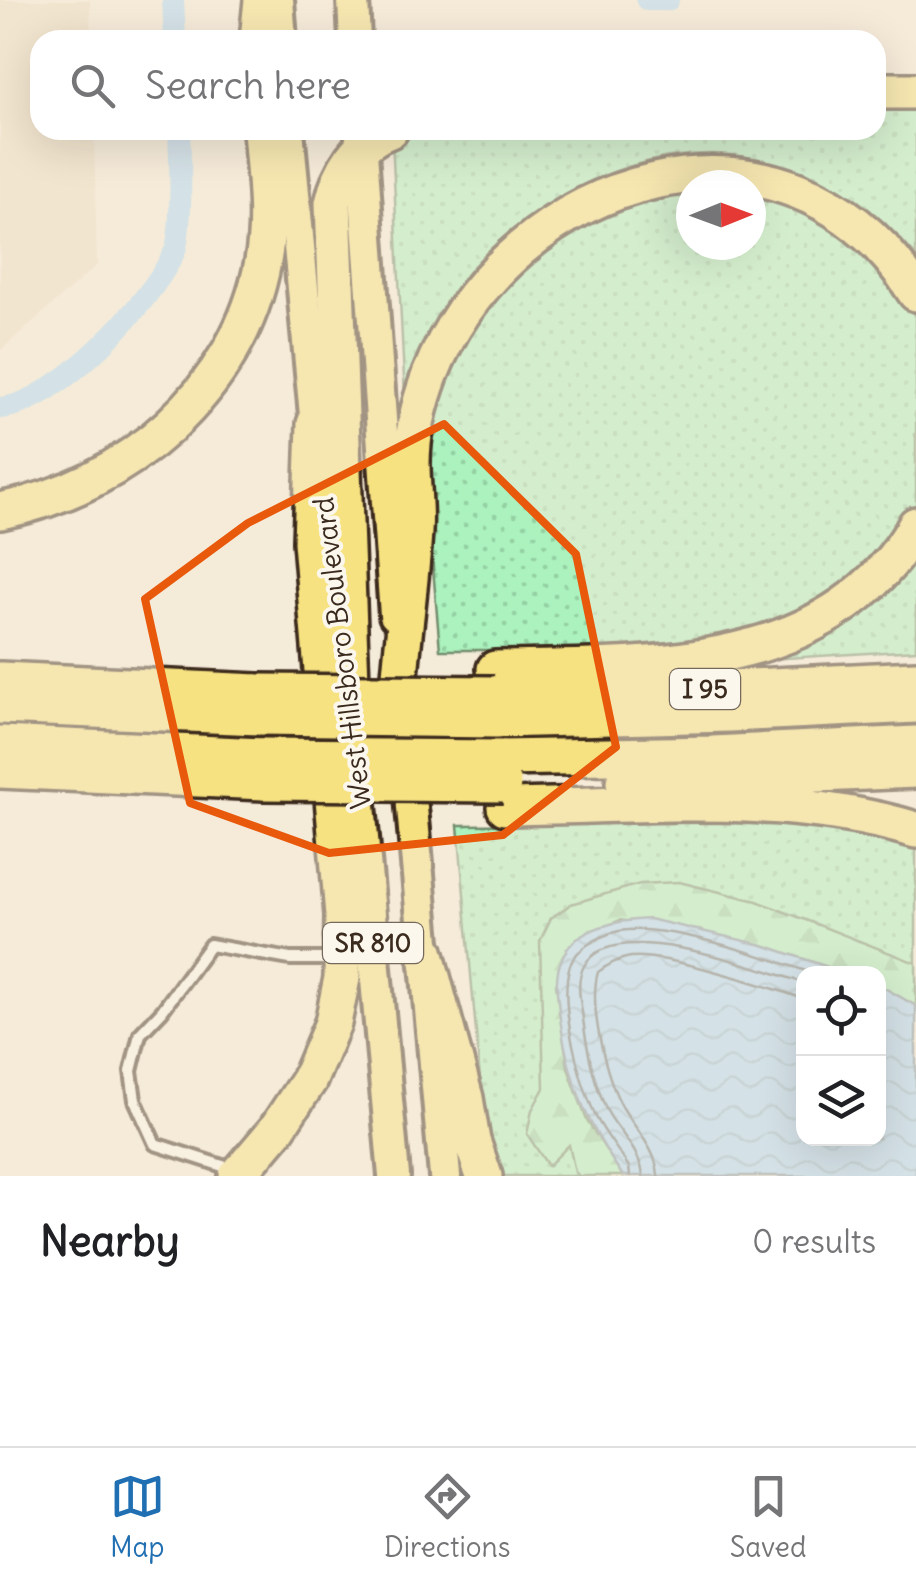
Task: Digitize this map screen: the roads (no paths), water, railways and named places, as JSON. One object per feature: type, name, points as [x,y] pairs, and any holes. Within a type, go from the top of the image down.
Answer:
[{"type":"highway","points":[[259,30],[262,0]]},
{"type":"highway","points":[[886,92],[916,90]]},
{"type":"highway","points":[[0,511],[50,497],[105,474],[161,433],[210,382],[244,324],[263,261],[267,221],[262,140]]},
{"type":"highway","points":[[343,701],[350,586],[332,222],[340,180],[367,140]]},
{"type":"highway","points":[[400,676],[414,528],[413,440],[423,395],[438,356],[465,308],[502,264],[536,235],[595,201],[651,182],[688,175],[740,175],[799,190],[840,212],[877,240],[916,293]]},
{"type":"highway","points":[[239,1174],[276,1130],[310,1080],[333,1023],[344,960],[344,915],[310,542],[314,424]]},
{"type":"highway","points":[[0,706],[258,705],[495,694],[683,662],[753,646],[800,629],[861,592],[894,558],[916,524]]},
{"type":"highway","name":"I 95","points":[[0,680],[258,705],[916,679]]},
{"type":"highway","points":[[495,694],[729,714],[916,705]]},
{"type":"highway","points":[[0,744],[263,769],[774,805],[836,811],[916,830]]},
{"type":"highway","points":[[504,783],[713,754],[916,744]]},
{"type":"highway","points":[[0,770],[263,769],[346,784],[708,780],[916,770]]},
{"type":"highway","points":[[425,951],[484,1176]]},
{"type":"main road","points":[[278,0],[280,30]]},
{"type":"main road","points":[[353,0],[354,30]]},
{"type":"main road","name":"West Hillsboro Boulevard","points":[[289,140],[314,424],[394,1176]]},
{"type":"main road","name":"West Hillsboro Boulevard","points":[[370,140],[400,676],[445,1176]]},
{"type":"lane","points":[[239,1174],[155,1144],[135,1100],[131,1071],[140,1034],[162,1011],[210,945],[290,958],[344,960]]},
{"type":"water","points":[[649,919],[763,945],[824,966],[796,966],[796,1146],[886,1146],[886,989],[916,1006],[916,1176],[623,1176],[599,1139],[574,1083],[557,988],[568,947],[588,932],[625,921]]},
{"type":"waterway","points":[[173,0],[174,30]]},
{"type":"waterway","points":[[647,0],[668,0]]},
{"type":"waterway","points":[[0,408],[23,402],[74,371],[123,323],[162,274],[174,253],[179,229],[179,140]]}]
